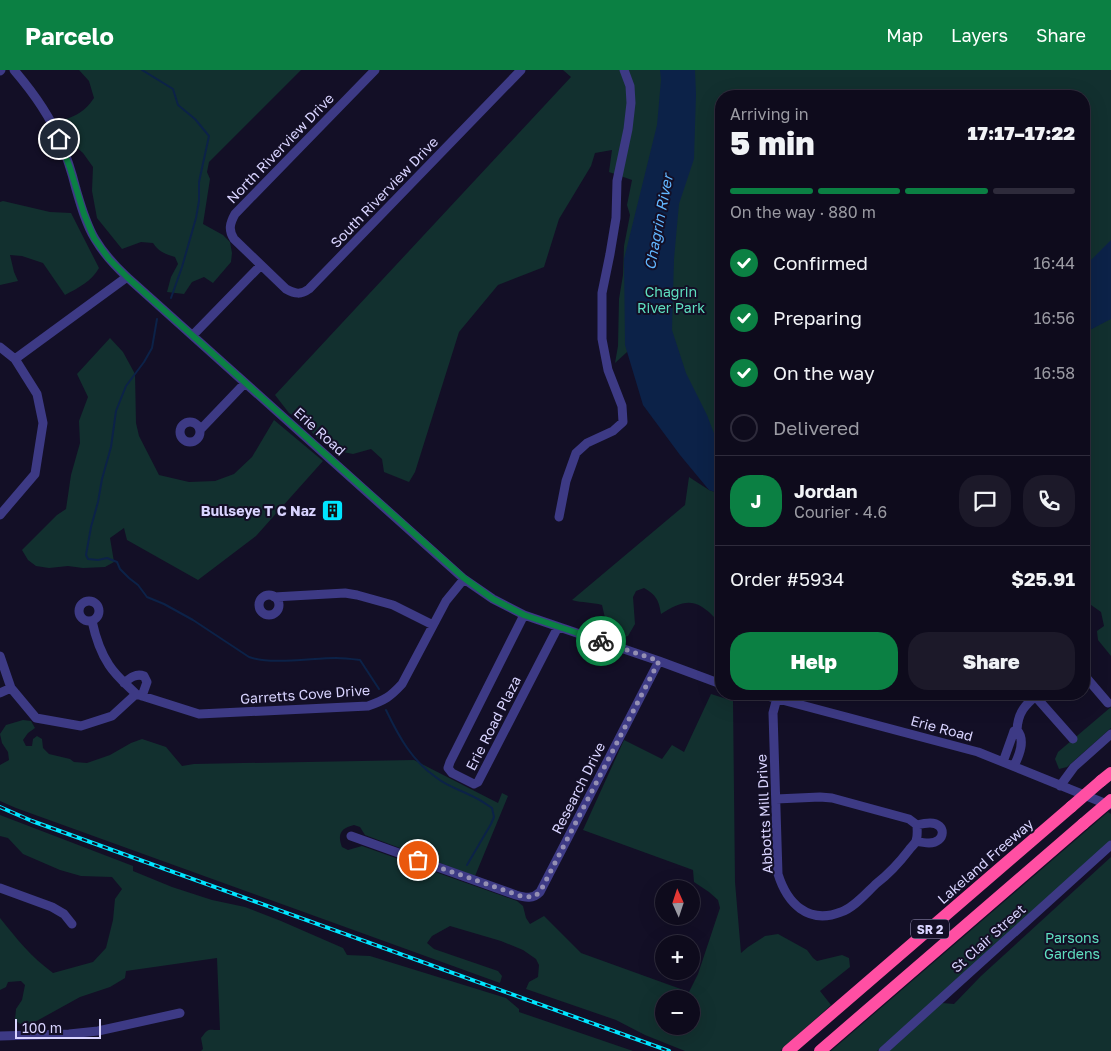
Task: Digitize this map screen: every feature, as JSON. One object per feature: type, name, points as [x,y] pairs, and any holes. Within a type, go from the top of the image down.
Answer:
[{"type":"highway","name":"Lakeland Freeway","points":[[788,1051],[1106,777]]},
{"type":"highway","name":"SR 2","points":[[820,1051],[1111,800]]},
{"type":"street","name":"Erie Road","points":[[14,70],[40,104],[59,139],[84,214],[94,238],[109,259],[464,578],[493,599],[524,615],[715,682]]},
{"type":"street","name":"North Riverview Drive","points":[[261,264],[231,234],[231,221],[235,214],[374,70]]},
{"type":"street","name":"South Riverview Drive","points":[[261,264],[286,289],[298,294],[304,292],[316,282],[521,70]]},
{"type":"street","points":[[559,517],[566,481],[576,453],[587,443],[612,431],[623,422],[622,406],[608,370],[602,339],[602,293],[616,218],[616,181],[628,129],[631,103],[630,86],[624,70]]},
{"type":"street","points":[[193,336],[261,264]]},
{"type":"street","points":[[15,359],[127,277]]},
{"type":"street","points":[[0,347],[15,359],[37,394],[43,423],[35,474],[0,516]]},
{"type":"street","points":[[200,430],[245,383]]},
{"type":"street","name":"Garretts Cove Drive","points":[[139,695],[199,714],[368,706],[383,701],[392,695],[402,684],[446,601],[464,578]]},
{"type":"street","points":[[274,597],[345,593],[357,595],[394,605],[433,625]]},
{"type":"street","name":"Erie Road Plaza","points":[[524,615],[448,768],[452,773],[474,784],[478,782],[558,627]]},
{"type":"street","points":[[92,622],[109,665],[124,683],[139,695]]},
{"type":"street","points":[[0,656],[11,688],[36,718],[81,726],[112,716],[139,695],[148,682],[141,675],[133,676],[124,683]]},
{"type":"street","name":"Research Drive","points":[[351,836],[516,895],[532,898],[536,896],[540,892],[659,661]]},
{"type":"street","points":[[1090,682],[1108,703]]},
{"type":"street","points":[[0,693],[11,688]]},
{"type":"street","name":"Abbotts Mill Drive","points":[[777,700],[773,713],[778,874],[782,886],[793,903],[810,914],[827,916],[842,912],[858,901],[896,867],[916,841]]},
{"type":"street","name":"Erie Road","points":[[789,700],[978,752],[1111,806]]},
{"type":"street","points":[[1014,766],[1022,740],[1017,730],[1017,723],[1020,712],[1031,700]]},
{"type":"street","points":[[1040,700],[1073,739]]},
{"type":"street","points":[[1003,762],[1014,731],[1017,730]]},
{"type":"street","points":[[1060,786],[1092,749],[1111,734]]},
{"type":"street","points":[[776,799],[832,798],[909,819],[917,825],[936,824],[943,831],[942,836],[939,841],[934,842],[916,841],[917,825]]},
{"type":"street","name":"St Clair Street","points":[[883,1051],[1111,845]]},
{"type":"street","points":[[0,888],[52,907],[64,914],[72,924]]},
{"type":"street","points":[[0,1036],[98,1031],[180,1013]]},
{"type":"green space","points":[[79,70],[301,70],[209,162],[207,172],[210,179],[203,224],[223,235],[230,242],[232,253],[231,262],[213,283],[204,277],[192,282],[184,294],[167,292],[171,277],[178,264],[175,257],[162,252],[153,243],[141,242],[122,249],[97,218],[92,191],[93,167],[83,153],[73,144],[63,120],[81,112],[94,98],[89,81]]},
{"type":"green space","name":"Chagrin River Park","points":[[563,70],[1111,70],[1111,656],[1098,640],[1097,631],[1104,626],[1101,612],[1090,604],[1090,330],[1107,320],[1090,309],[1090,90],[715,90],[715,436],[639,341],[615,363],[618,346],[619,299],[623,275],[624,246],[630,215],[627,205],[632,180],[609,172],[612,150],[595,153],[591,166],[559,219],[544,267],[498,285],[459,332],[415,472],[409,482],[384,472],[382,459],[371,449],[353,454],[333,450],[316,437],[303,422],[289,413],[275,395],[571,77]]},
{"type":"green space","points":[[3,201],[50,212],[71,213],[99,268],[93,277],[65,295],[43,263],[22,256],[10,255],[18,281],[0,285],[0,202]]},
{"type":"green space","points":[[110,338],[123,352],[135,374],[136,423],[139,436],[159,475],[189,482],[215,481],[234,474],[252,457],[274,420],[323,461],[256,536],[198,580],[127,540],[124,528],[110,538],[114,562],[105,567],[83,568],[68,566],[49,568],[36,566],[28,560],[22,550],[57,515],[66,509],[71,475],[80,443],[79,421],[88,397],[77,374]]},
{"type":"green space","points":[[689,477],[715,492],[715,618],[697,604],[690,603],[677,605],[661,614],[656,598],[644,588],[636,591],[633,597],[635,624],[628,636],[620,638],[607,623],[602,605],[572,600],[685,505]]},
{"type":"green space","points":[[711,694],[715,695],[715,700],[733,701],[735,882],[741,953],[765,936],[778,934],[807,950],[817,961],[842,955],[849,958],[850,967],[820,991],[831,1005],[780,1051],[685,1051],[645,1035],[616,1020],[526,989],[529,982],[538,977],[539,965],[536,959],[523,950],[501,941],[450,926],[432,936],[427,943],[434,949],[498,971],[502,976],[500,983],[0,801],[0,765],[9,760],[8,752],[2,743],[0,734],[6,725],[23,720],[31,721],[35,728],[23,740],[26,746],[32,746],[33,739],[37,736],[42,739],[43,748],[49,754],[70,759],[74,762],[87,763],[110,755],[142,739],[166,747],[182,766],[194,764],[414,760],[498,803],[502,793],[508,796],[475,876],[365,835],[360,827],[354,825],[341,832],[342,847],[348,850],[362,846],[517,901],[523,906],[526,918],[530,924],[544,916],[581,953],[683,990],[655,990],[655,1035],[700,1035],[700,990],[690,990],[695,980],[700,980],[700,968],[720,908],[718,900],[700,886],[700,880],[694,880],[693,870],[583,830],[624,740],[662,759],[672,745],[684,752]]},
{"type":"green space","points":[[1111,707],[1111,728],[1067,767],[1059,769],[1055,759],[1058,752]]},
{"type":"green space","points":[[1108,812],[1111,814],[1111,840],[877,1051],[831,1051]]},
{"type":"green space","points":[[0,815],[133,866],[133,871],[172,887],[212,900],[245,907],[281,921],[343,948],[347,955],[370,956],[506,998],[519,1009],[519,1012],[633,1051],[201,1051],[203,1049],[201,1038],[206,1032],[209,1030],[220,1030],[217,958],[126,971],[125,978],[110,987],[80,997],[33,1023],[20,1024],[15,1020],[16,1009],[22,1000],[25,985],[21,981],[8,982],[6,987],[0,990],[0,918],[31,954],[53,973],[93,962],[106,948],[113,920],[115,899],[122,889],[112,877],[81,876],[60,870],[23,854],[8,838],[0,836]]},
{"type":"green space","name":"Parsons Gardens","points":[[1111,857],[1111,1051],[889,1051],[942,1003],[954,1004],[981,976]]},
{"type":"water","name":"Chagrin River","points":[[660,70],[695,70],[694,159],[679,204],[674,259],[672,330],[686,373],[707,415],[715,436],[715,492],[709,490],[680,455],[643,405],[625,345],[624,259],[657,125],[661,80]]},
{"type":"water","points":[[1111,240],[1111,319],[1090,330],[1090,261]]},
{"type":"waterway","points":[[142,70],[173,89],[178,105],[195,119],[209,136],[199,182],[199,201],[196,218],[171,298]]},
{"type":"waterway","points":[[157,319],[152,348],[126,386],[116,411],[111,447],[91,527],[86,555],[88,559],[98,560],[107,558],[117,562],[120,569],[138,585],[147,597],[193,620],[249,657],[268,661],[336,658],[360,660],[379,689]]},
{"type":"waterway","points":[[386,710],[407,748],[420,764],[445,783],[492,808],[494,817],[491,824],[467,865]]},
{"type":"railway","points":[[0,807],[32,821],[669,1051]]},
{"type":"way so far","points":[[418,860],[521,896],[532,898],[540,892],[659,661],[601,641]]},
{"type":"place","name":"Bullseye T C Naz","points":[[332,510]]},
{"type":"route","points":[[59,139],[94,238],[109,259],[127,277],[464,578],[493,599],[524,615],[601,641]]}]
